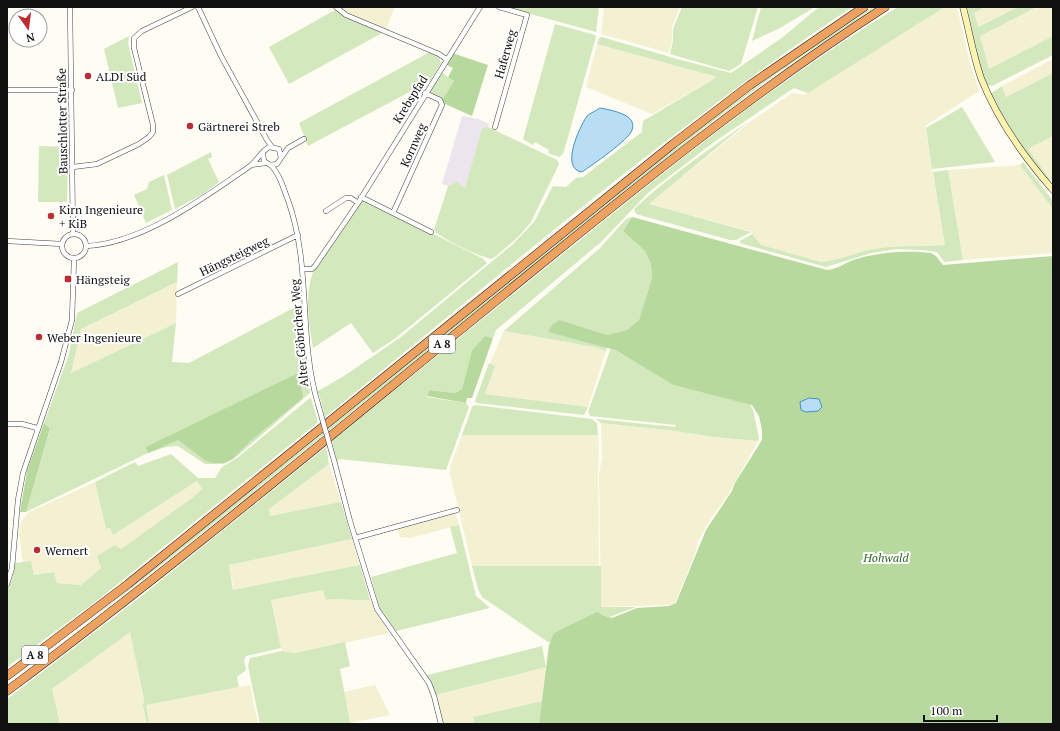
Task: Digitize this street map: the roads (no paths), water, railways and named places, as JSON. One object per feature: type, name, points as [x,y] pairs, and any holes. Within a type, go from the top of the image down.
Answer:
[{"type":"highway","name":"A 8","points":[[7,676],[128,584],[673,144],[750,85],[864,7]]},
{"type":"highway","name":"A 8","points":[[7,691],[140,589],[681,152],[789,71],[884,7]]},
{"type":"main road","points":[[963,7],[978,69],[989,97],[1018,145],[1053,190]]},
{"type":"street","name":"Bauschlotter Straße","points":[[70,7],[73,234]]},
{"type":"street","points":[[73,167],[97,164],[139,144],[153,132],[153,125],[134,48],[134,38],[142,31],[192,7]]},
{"type":"street","points":[[198,7],[266,140],[278,149],[288,148],[304,139]]},
{"type":"street","points":[[336,7],[346,15],[433,51],[446,59]]},
{"type":"street","name":"Krebspfad","points":[[304,269],[312,269],[315,266],[358,202],[446,59],[480,7]]},
{"type":"street","name":"Haferweg","points":[[494,127],[527,15],[499,7]]},
{"type":"street","points":[[7,90],[72,90]]},
{"type":"street","name":"Kornweg","points":[[393,213],[442,105],[440,100],[426,93]]},
{"type":"street","points":[[266,140],[267,148]]},
{"type":"street","points":[[86,246],[103,245],[122,240],[175,215],[211,194],[251,165],[267,148],[272,146]]},
{"type":"street","points":[[251,165],[266,163],[271,165],[280,160],[288,148]]},
{"type":"street","points":[[278,149],[280,160]]},
{"type":"street","points":[[263,154],[266,163]]},
{"type":"street","name":"Alter Göbricher Weg","points":[[278,173],[280,160]]},
{"type":"street","name":"Alter Göbricher Weg","points":[[271,165],[278,173],[298,235],[304,269],[311,373],[318,404],[377,609],[429,683],[441,724]]},
{"type":"street","points":[[361,196],[431,232]]},
{"type":"street","points":[[326,211],[346,198],[351,198],[358,202]]},
{"type":"street","points":[[73,234],[82,237],[86,246],[83,254],[74,258],[65,254],[62,244],[65,238],[73,234]]},
{"type":"street","name":"Hängsteigweg","points":[[178,294],[298,235]]},
{"type":"street","points":[[7,241],[62,244]]},
{"type":"street","points":[[7,584],[12,568],[18,500],[23,473],[37,428],[61,362],[72,320],[74,258]]},
{"type":"street","points":[[7,424],[22,424],[37,428]]},
{"type":"street","points":[[356,538],[457,510]]},
{"type":"water","points":[[600,108],[622,114],[627,117],[631,120],[633,125],[632,130],[617,146],[582,172],[576,169],[572,164],[573,147],[587,116]]},
{"type":"water","points":[[809,398],[819,399],[822,407],[818,411],[806,412],[801,410],[800,402]]},
{"type":"place","name":"ALDI Süd","points":[[88,76]]},
{"type":"place","name":"Gärtnerei Streb","points":[[190,126]]},
{"type":"place","name":"Kirn Ingenieure + KiB","points":[[51,216]]},
{"type":"place","name":"Hängsteig","points":[[68,279]]},
{"type":"place","name":"Weber Ingenieure","points":[[39,337]]},
{"type":"place","name":"Wernert","points":[[37,550]]},
{"type":"park label","name":"Hohwald","points":[[886,557]]}]
